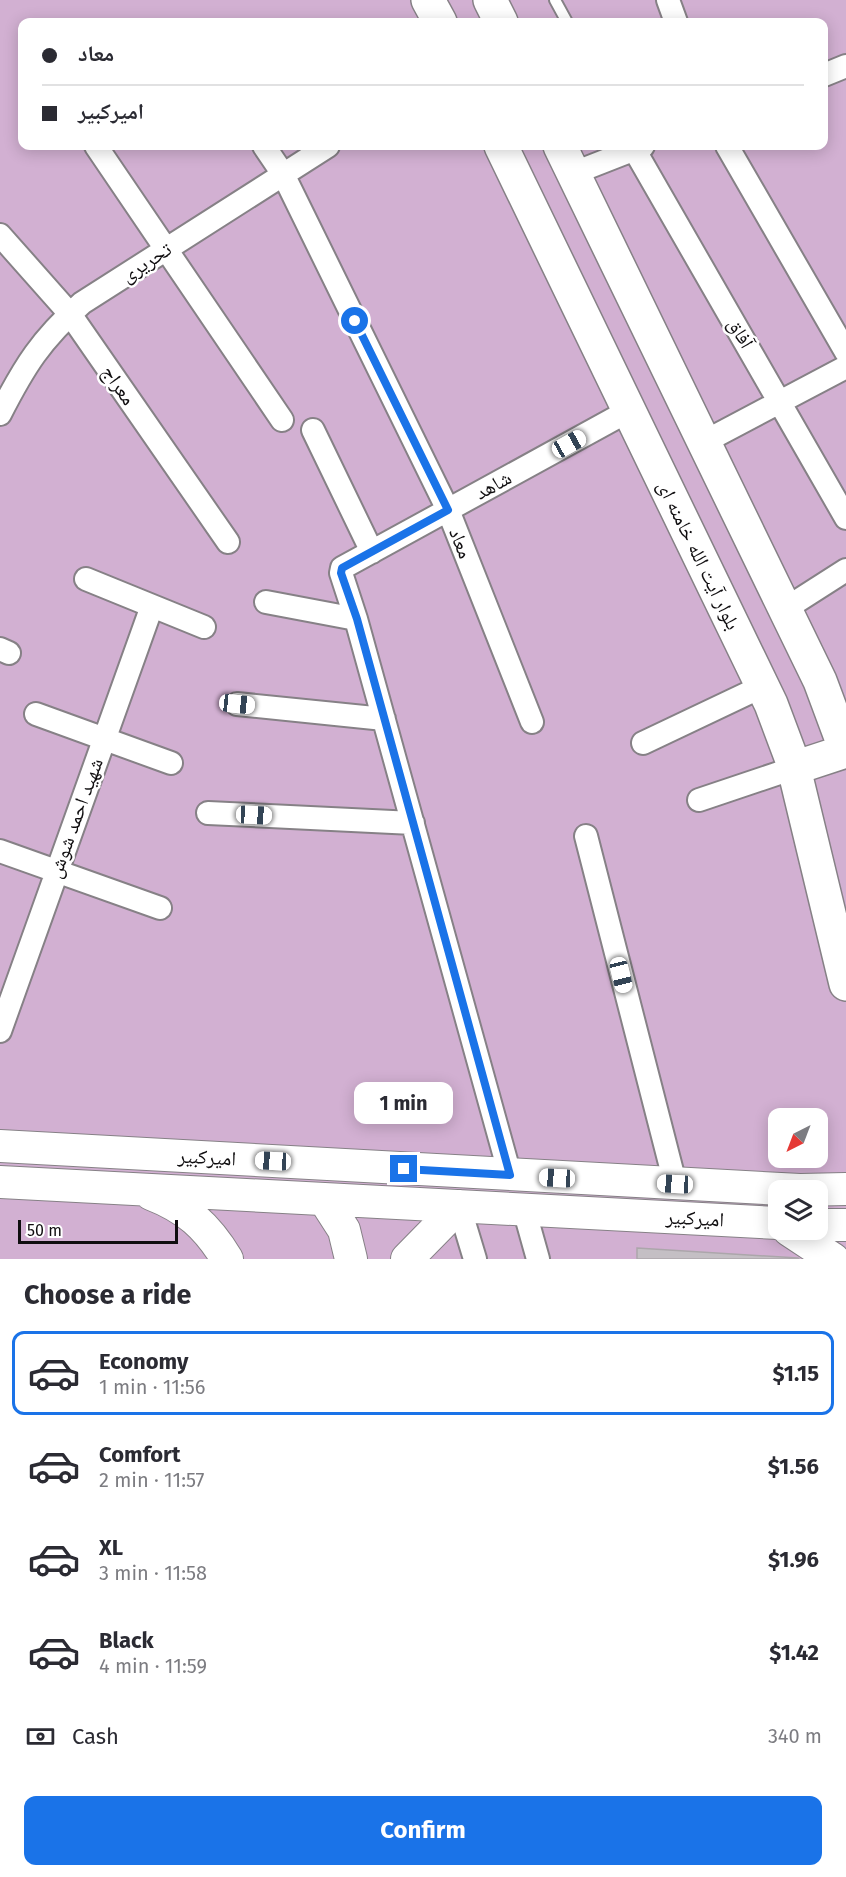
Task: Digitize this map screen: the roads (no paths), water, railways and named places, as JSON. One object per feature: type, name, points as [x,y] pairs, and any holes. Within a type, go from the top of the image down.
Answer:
[{"type":"main road","points":[[428,0],[438,18]]},
{"type":"main road","points":[[490,0],[499,18]]},
{"type":"main road","name":"بلوار آیت الله خامنه ای","points":[[503,150],[771,704],[794,768],[846,984]]},
{"type":"main road","points":[[567,159],[820,681],[846,751],[794,768]]},
{"type":"main road","name":"امیرکبیر","points":[[0,1146],[675,1184],[846,1189]]},
{"type":"main road","points":[[362,1166],[367,1201]]},
{"type":"main road","name":"امیرکبیر","points":[[0,1182],[768,1222]]},
{"type":"main road","points":[[140,1189],[177,1204],[211,1233],[226,1259]]},
{"type":"main road","points":[[324,1199],[344,1230],[351,1259]]},
{"type":"main road","points":[[407,1259],[459,1206]]},
{"type":"main road","points":[[828,1225],[846,1225]]},
{"type":"main road","points":[[804,1240],[833,1259]]},
{"type":"street","points":[[668,0],[675,18]]},
{"type":"street","points":[[828,73],[846,66]]},
{"type":"street","points":[[99,150],[282,420]]},
{"type":"street","name":"معاد","points":[[267,150],[284,174],[448,510],[532,722]]},
{"type":"street","name":"تحریری","points":[[0,414],[23,368],[50,333],[82,303],[322,150]]},
{"type":"street","points":[[567,159],[619,150]]},
{"type":"street","name":"آفاق","points":[[638,150],[846,518]]},
{"type":"street","points":[[729,150],[846,352]]},
{"type":"street","name":"معراج","points":[[0,234],[70,314],[228,542]]},
{"type":"street","points":[[704,442],[782,403],[846,367]]},
{"type":"street","name":"شاهد","points":[[510,1175],[357,619],[341,573],[342,568],[630,410]]},
{"type":"street","points":[[313,430],[372,552]]},
{"type":"street","points":[[785,609],[846,570]]},
{"type":"street","points":[[86,579],[204,627]]},
{"type":"street","points":[[266,603],[357,619]]},
{"type":"street","name":"شهید احمد شوش","points":[[0,1031],[152,606]]},
{"type":"street","points":[[642,743],[761,687]]},
{"type":"street","points":[[237,704],[384,719]]},
{"type":"street","points":[[36,714],[171,763]]},
{"type":"street","points":[[699,800],[794,768]]},
{"type":"street","points":[[208,813],[413,823]]},
{"type":"street","points":[[586,836],[675,1184]]},
{"type":"street","points":[[0,851],[160,908]]},
{"type":"street","points":[[459,1206],[475,1259]]},
{"type":"street","points":[[524,1209],[538,1259]]},
{"type":"lane","points":[[555,0],[565,18]]}]
